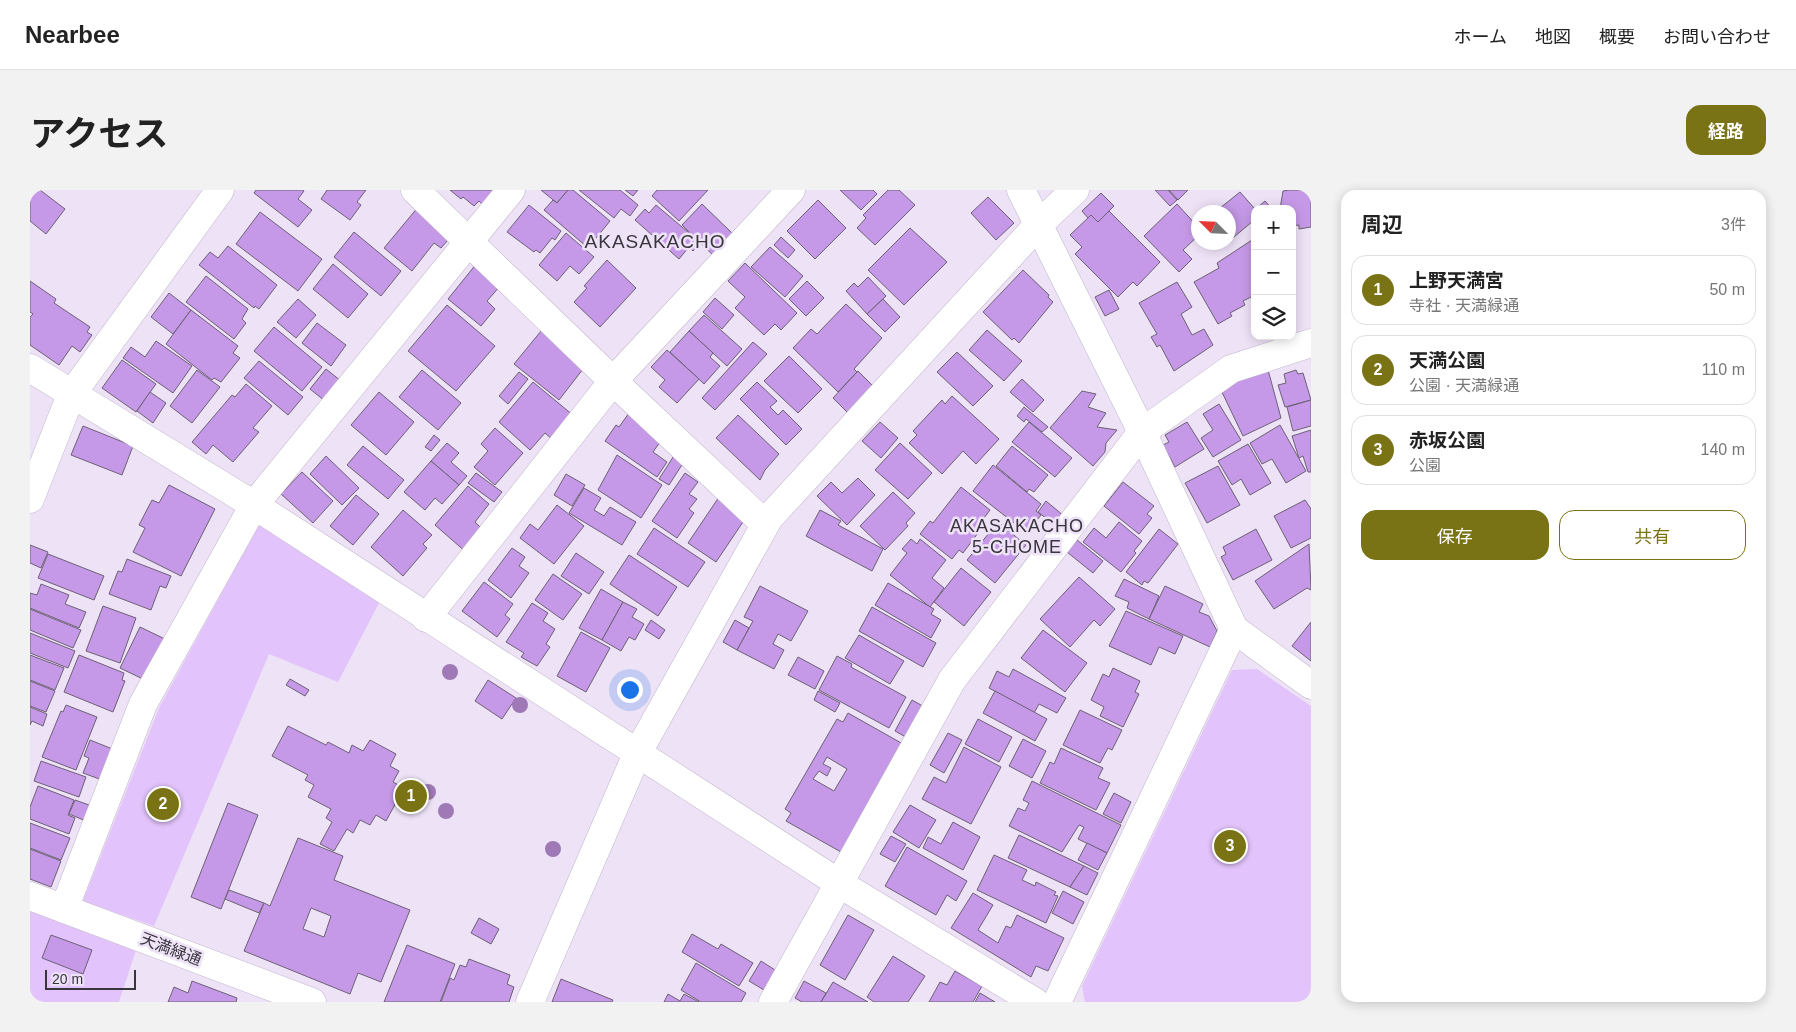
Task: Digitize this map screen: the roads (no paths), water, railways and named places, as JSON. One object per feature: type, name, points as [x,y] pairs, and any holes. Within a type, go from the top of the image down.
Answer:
[{"type":"street","points":[[30,499],[71,394],[220,190]]},
{"type":"street","points":[[415,190],[612,381],[765,524]]},
{"type":"street","points":[[64,909],[143,704],[254,505],[511,190]]},
{"type":"street","points":[[426,618],[612,381],[791,190]]},
{"type":"street","points":[[1021,190],[1142,432],[1234,629],[1311,685]]},
{"type":"street","points":[[530,1002],[637,754],[765,524],[1038,225],[1075,190]]},
{"type":"street","points":[[773,1002],[952,680],[1142,432],[1231,368],[1311,343]]},
{"type":"street","points":[[30,368],[254,505],[840,884],[1035,1002]]},
{"type":"street","points":[[1056,1002],[1234,629]]},
{"type":"street","name":"天満緑通","points":[[30,896],[312,1002]]},
{"type":"place","name":"上野天満宮","points":[[411,796]]},
{"type":"place","name":"天満公園","points":[[163,804]]},
{"type":"place","name":"赤坂公園","points":[[1230,846]]},
{"type":"district","name":"AKASAKACHO","points":[[655,241]]},
{"type":"district","name":"AKASAKACHO 5-CHOME","points":[[1017,536]]}]
